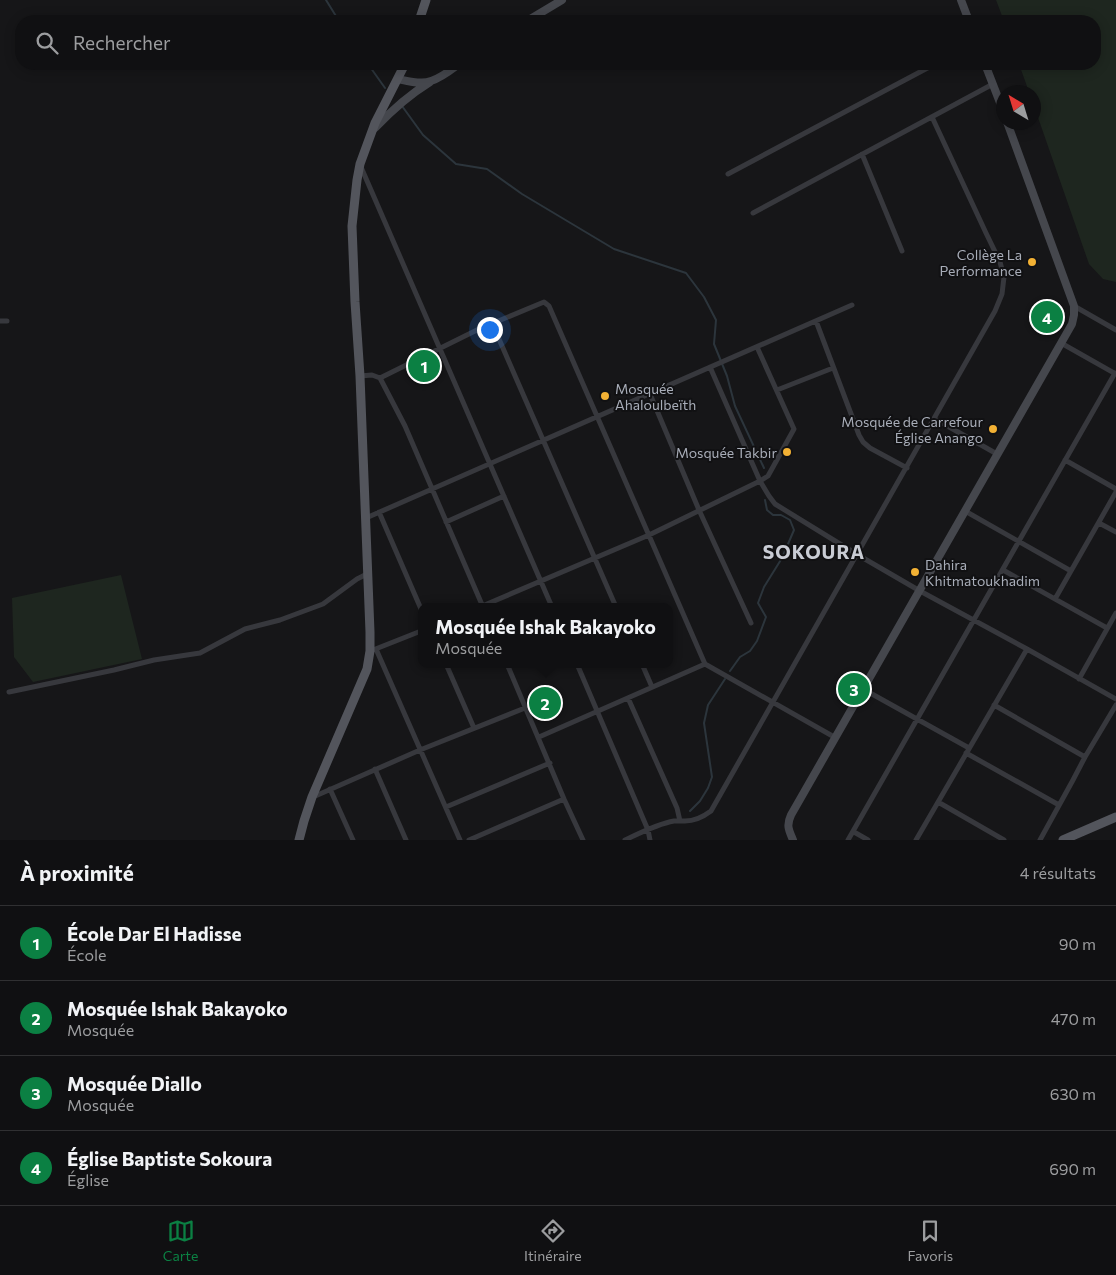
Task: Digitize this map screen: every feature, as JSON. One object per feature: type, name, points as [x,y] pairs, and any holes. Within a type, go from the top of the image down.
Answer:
[{"type":"main road","points":[[421,15],[426,0]]},
{"type":"main road","points":[[299,840],[312,797],[367,669],[373,650],[352,226],[360,164],[372,132],[402,70]]},
{"type":"main road","points":[[1063,840],[1116,817]]},
{"type":"street","points":[[537,15],[562,0]]},
{"type":"street","points":[[961,0],[967,15]]},
{"type":"street","points":[[372,132],[392,110],[412,94],[450,70]]},
{"type":"street","points":[[728,174],[925,70]]},
{"type":"street","points":[[987,70],[996,92]]},
{"type":"street","points":[[398,79],[418,83],[430,82]]},
{"type":"street","points":[[753,213],[993,84]]},
{"type":"street","points":[[625,840],[672,821],[698,819],[711,811],[996,311],[1002,294],[1004,277],[1000,262],[932,117]]},
{"type":"street","points":[[793,840],[788,829],[788,822],[1072,324],[1074,306],[1010,130]]},
{"type":"street","points":[[862,154],[902,251]]},
{"type":"street","points":[[360,164],[550,603]]},
{"type":"street","points":[[380,378],[492,323],[544,302],[547,303],[550,306],[705,664],[836,738]]},
{"type":"street","points":[[366,518],[852,305]]},
{"type":"street","points":[[1074,306],[1116,330]]},
{"type":"street","points":[[0,321],[7,321]]},
{"type":"street","points":[[816,321],[863,442],[870,448],[907,468]]},
{"type":"street","points":[[492,323],[614,603]]},
{"type":"street","points":[[848,840],[1116,373],[1061,343]]},
{"type":"street","points":[[489,603],[649,535],[768,476],[794,429],[757,348]]},
{"type":"street","points":[[710,367],[760,481],[775,504],[920,591],[1116,699]]},
{"type":"street","points":[[777,390],[833,368]]},
{"type":"street","points":[[360,376],[372,375],[380,378],[404,426],[481,603]]},
{"type":"street","points":[[650,394],[699,510],[751,623]]},
{"type":"street","points":[[935,418],[997,454]]},
{"type":"street","points":[[1055,599],[1116,491],[1065,460]]},
{"type":"street","points":[[446,522],[504,496]]},
{"type":"street","points":[[965,511],[1071,571]]},
{"type":"street","points":[[379,512],[418,603]]},
{"type":"street","points":[[1099,523],[1116,532]]},
{"type":"street","points":[[1003,570],[1107,628]]},
{"type":"street","points":[[10,692],[154,660],[200,653],[245,629],[280,620],[324,604],[356,579],[368,574]]},
{"type":"street","points":[[1079,679],[1116,613]]},
{"type":"street","points":[[418,632],[373,650],[460,840]]},
{"type":"street","points":[[916,840],[1027,649]]},
{"type":"street","points":[[539,737],[705,664]]},
{"type":"street","points":[[448,668],[474,728]]},
{"type":"street","points":[[509,668],[583,840]]},
{"type":"street","points":[[578,668],[648,830],[650,840]]},
{"type":"street","points":[[644,668],[652,687]]},
{"type":"street","points":[[863,689],[1059,805]]},
{"type":"street","points":[[628,698],[677,808],[680,821]]},
{"type":"street","points":[[994,705],[1085,756]]},
{"type":"street","points":[[1040,840],[1085,756],[1116,705]]},
{"type":"street","points":[[312,797],[420,750],[526,708]]},
{"type":"street","points":[[446,807],[550,763]]},
{"type":"street","points":[[375,769],[406,840]]},
{"type":"street","points":[[330,789],[353,840]]},
{"type":"street","points":[[469,840],[564,799]]},
{"type":"street","points":[[938,802],[1004,840]]},
{"type":"street","points":[[854,832],[868,840]]},
{"type":"shaded area","points":[[996,0],[1116,0],[1116,282],[1103,279],[1089,264],[1041,126],[1041,85],[1026,85],[1021,70],[1101,70],[1101,15],[1002,15]]},
{"type":"shaded area","points":[[121,575],[142,659],[33,682],[14,657],[12,598]]},
{"type":"waterway","points":[[326,0],[335,15]]},
{"type":"waterway","points":[[372,70],[385,88]]},
{"type":"waterway","points":[[402,106],[423,135],[456,164],[487,169],[522,194],[614,249],[686,273],[704,297],[716,320],[714,344],[727,376],[735,406],[764,468]]},
{"type":"waterway","points":[[730,671],[740,657],[750,651],[757,641],[766,617],[758,603],[764,587],[782,558],[794,530],[790,520],[781,515],[773,515],[767,510],[765,500]]},
{"type":"waterway","points":[[690,811],[700,801],[712,777],[704,723],[708,705],[725,679]]},
{"type":"place","name":"Collège La Performance","points":[[1032,262]]},
{"type":"place","name":"Église Baptiste Sokoura","points":[[1047,317]]},
{"type":"place","name":"École Dar El Hadisse","points":[[424,366]]},
{"type":"place","name":"Mosquée Ahaloulbeïth","points":[[605,396]]},
{"type":"place","name":"Mosquée de Carrefour Église Anango","points":[[993,429]]},
{"type":"place","name":"Mosquée Takbir","points":[[787,452]]},
{"type":"place","name":"Dahira Khitmatoukhadim","points":[[915,572]]},
{"type":"place","name":"Mosquée Diallo","points":[[854,689]]},
{"type":"place","name":"Mosquée Ishak Bakayoko","points":[[545,703]]},
{"type":"district","name":"SOKOURA","points":[[814,551]]}]
